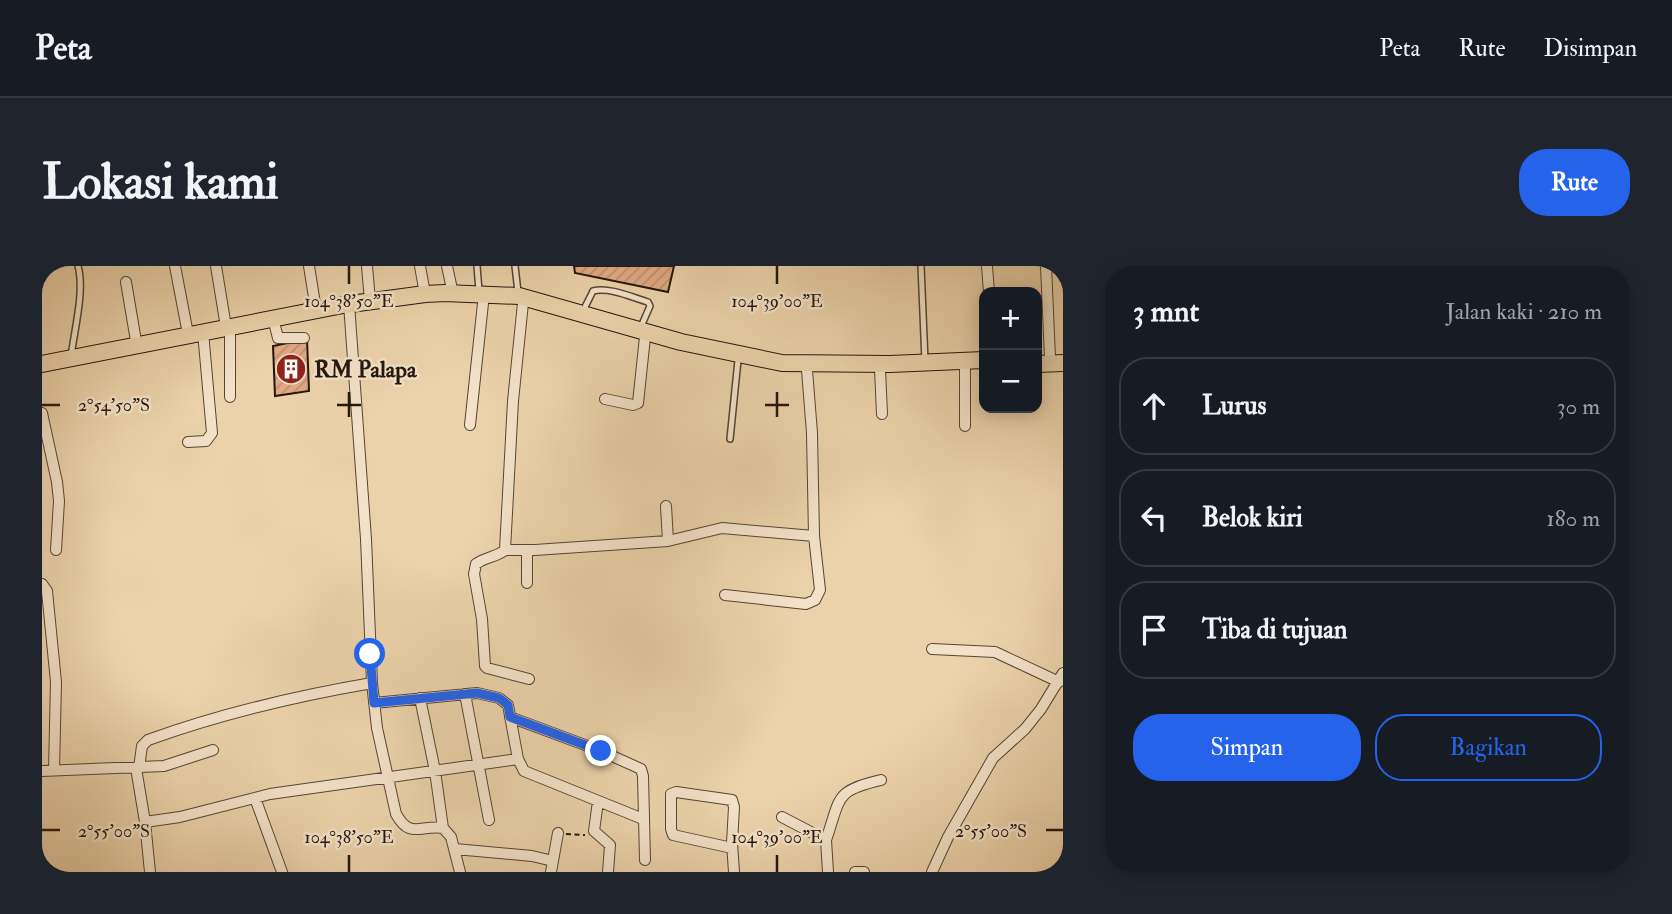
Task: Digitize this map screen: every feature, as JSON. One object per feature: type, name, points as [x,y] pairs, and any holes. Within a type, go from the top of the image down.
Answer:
[{"type":"highway","points":[[42,364],[316,310],[425,293],[485,294],[521,299],[582,313],[642,333],[782,363],[979,363]]},
{"type":"highway","points":[[521,299],[738,360],[782,369],[880,369],[979,364]]},
{"type":"street","points":[[175,266],[195,333],[212,433],[206,441],[188,442]]},
{"type":"street","points":[[216,266],[228,327],[230,397]]},
{"type":"street","points":[[309,266],[316,310]]},
{"type":"street","points":[[367,266],[370,301]]},
{"type":"street","points":[[420,266],[425,293]]},
{"type":"street","points":[[447,266],[453,293]]},
{"type":"street","points":[[987,266],[989,287]]},
{"type":"street","points":[[1046,266],[1050,360]]},
{"type":"street","points":[[126,282],[137,347]]},
{"type":"street","points":[[470,425],[485,294]]},
{"type":"street","points":[[505,550],[521,299]]},
{"type":"street","points":[[349,304],[367,562],[372,683],[387,778],[396,814],[403,827],[412,830],[443,828]]},
{"type":"street","points":[[273,318],[278,338],[304,338]]},
{"type":"street","points":[[605,399],[638,404],[642,333]]},
{"type":"street","points":[[965,366],[965,426]]},
{"type":"street","points":[[880,369],[882,414]]},
{"type":"street","points":[[725,595],[806,604],[815,600],[820,590],[814,536],[812,433],[807,370]]},
{"type":"street","points":[[42,412],[59,501],[56,550]]},
{"type":"street","points":[[666,506],[668,541]]},
{"type":"street","points":[[529,679],[485,666],[482,619],[474,574],[476,564],[480,560],[501,554],[505,550],[668,541],[722,528],[814,536]]},
{"type":"street","points":[[527,550],[527,583]]},
{"type":"street","points":[[42,584],[47,591],[45,612],[56,682],[54,770]]},
{"type":"street","points":[[932,649],[995,652],[1061,678],[1025,729],[993,758],[981,776],[932,872]]},
{"type":"street","points":[[150,872],[138,768],[142,746],[148,740],[288,699],[372,683]]},
{"type":"street","points":[[374,703],[477,693],[499,698],[508,705],[518,759],[524,771],[643,819]]},
{"type":"street","points":[[465,694],[489,820]]},
{"type":"street","points":[[420,698],[443,828],[451,837],[460,872]]},
{"type":"street","points":[[510,717],[641,769],[645,860]]},
{"type":"street","points":[[42,771],[164,766],[213,750]]},
{"type":"street","points":[[145,822],[180,817],[255,798],[518,759]]},
{"type":"street","points":[[828,872],[826,840],[844,794],[851,788],[881,780]]},
{"type":"street","points":[[732,848],[673,835],[671,794],[676,792],[732,800],[734,872]]},
{"type":"street","points":[[255,798],[282,872]]},
{"type":"street","points":[[598,802],[595,833],[610,845],[608,872]]},
{"type":"street","points":[[782,817],[826,840]]},
{"type":"street","points":[[551,872],[558,833]]},
{"type":"street","points":[[455,849],[532,856],[553,861]]},
{"type":"street","points":[[855,872],[864,872]]},
{"type":"lane","points":[[71,357],[78,309],[78,266]]},
{"type":"lane","points":[[477,266],[485,294]]},
{"type":"lane","points":[[515,266],[521,299]]},
{"type":"lane","points":[[921,266],[925,362]]},
{"type":"lane","points":[[582,313],[596,290],[606,290],[648,302],[650,306],[642,333]]},
{"type":"lane","points":[[730,439],[738,360]]},
{"type":"path","points":[[558,833],[595,833]]},
{"type":"building","points":[[574,266],[674,266],[668,292],[575,273]]},
{"type":"building","name":"RM Palapa","points":[[307,339],[309,391],[275,396],[273,346]]},
{"type":"place","name":"RM Palapa","points":[[291,369]]},
{"type":"route","points":[[370,654],[374,703],[477,693],[490,695],[508,705],[510,717],[601,751]]}]
